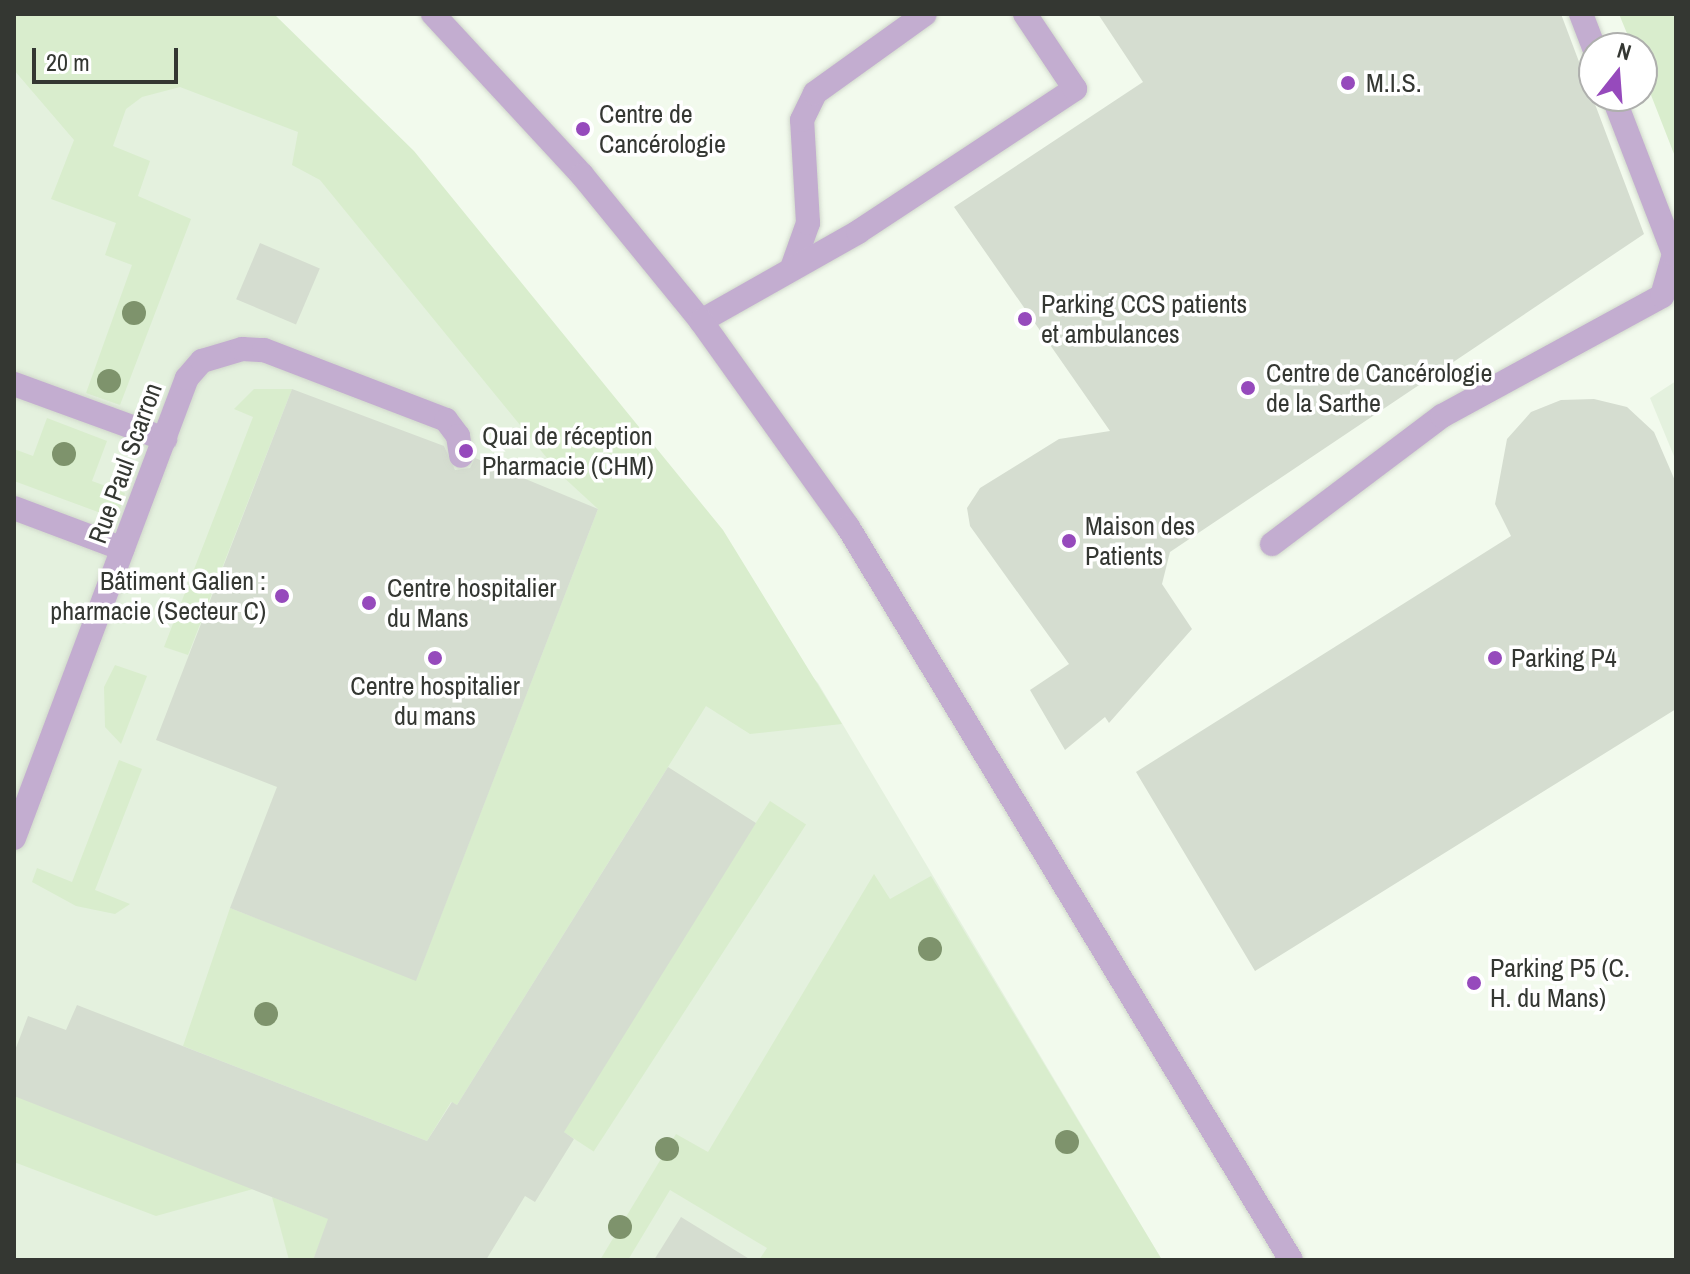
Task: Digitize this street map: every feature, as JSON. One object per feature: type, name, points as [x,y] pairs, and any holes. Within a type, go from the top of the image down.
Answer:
[{"type":"street","points":[[433,14],[582,175],[701,321],[856,540],[1291,1260]]},
{"type":"street","points":[[792,268],[808,223],[802,120],[815,93],[925,14]]},
{"type":"street","points":[[701,321],[792,268],[1075,89],[1025,14]]},
{"type":"street","points":[[1272,544],[1442,416],[1662,296],[1674,254],[1619,112]]},
{"type":"street","name":"Rue Paul Scarron","points":[[14,838],[187,378],[221,353],[264,350],[446,420],[458,436],[461,456]]},
{"type":"street","points":[[14,384],[165,439]]},
{"type":"street","points":[[14,508],[123,549]]},
{"type":"shaded area","name":"Centre hospitalier du Mans","points":[[14,14],[210,14],[818,683],[1162,1260],[14,1260]]},
{"type":"shaded area","points":[[14,14],[274,14],[414,151],[723,530],[842,724],[750,734],[706,706],[457,1105],[451,1102],[427,1141],[183,1046],[230,908],[416,980],[598,509],[560,474],[320,180],[292,165],[298,132],[180,87],[142,97],[126,109],[113,146],[150,161],[138,196],[191,219],[120,405],[86,393],[132,265],[105,255],[116,223],[51,199],[74,140],[14,70]]},
{"type":"shaded area","points":[[1619,14],[1676,14],[1676,159],[1658,112],[1658,32],[1626,32]]},
{"type":"shaded area","points":[[1676,381],[1676,461],[1650,398]]},
{"type":"shaded area","points":[[254,389],[292,389],[188,655],[164,647],[253,417],[234,409]]},
{"type":"shaded area","points":[[47,418],[107,441],[92,481],[125,493],[117,519],[14,481],[14,449],[33,456]]},
{"type":"shaded area","points":[[115,665],[147,676],[121,744],[105,727],[104,687]]},
{"type":"shaded area","points":[[119,760],[142,769],[95,890],[130,904],[115,914],[76,906],[32,882],[37,868],[72,882]]},
{"type":"shaded area","points":[[770,801],[806,824],[594,1152],[558,1128]]},
{"type":"shaded area","points":[[874,874],[890,899],[931,876],[1162,1260],[759,1260],[767,1248],[670,1190],[628,1260],[600,1260],[676,1134],[708,1152]]},
{"type":"shaded area","points":[[14,1088],[253,1189],[156,1216],[14,1162]]},
{"type":"shaded area","points":[[272,1197],[329,1219],[313,1260],[289,1260]]},
{"type":"building","name":"Centre de Cancérologie de la Sarthe","points":[[1098,14],[1561,14],[1578,59],[1578,112],[1598,112],[1644,234],[1170,552],[1162,584],[1192,629],[1109,723],[1105,717],[1065,750],[1030,690],[1069,664],[970,526],[967,508],[980,488],[1059,439],[1110,431],[954,207],[1143,82]]},
{"type":"building","points":[[260,243],[320,268],[296,325],[236,299]]},
{"type":"building","name":"Centre hospitalier du mans","points":[[292,389],[444,446],[455,470],[470,468],[475,458],[598,509],[416,981],[230,908],[277,787],[156,740]]},
{"type":"building","name":"Parking P4","points":[[1594,399],[1627,407],[1654,432],[1676,483],[1676,709],[1255,971],[1136,772],[1511,536],[1495,504],[1507,439],[1531,412],[1561,400]]},
{"type":"building","points":[[668,767],[756,823],[564,1132],[574,1139],[535,1202],[525,1196],[486,1260],[313,1260],[328,1219],[14,1096],[14,1053],[28,1016],[66,1030],[77,1005],[427,1141],[452,1102],[457,1105]]},
{"type":"building","points":[[681,1217],[751,1260],[654,1260]]},
{"type":"place","name":"M.I.S.","points":[[1348,83]]},
{"type":"place","name":"Centre de Cancérologie","points":[[583,129]]},
{"type":"place","name":"Parking CCS patients et ambulances","points":[[1025,319]]},
{"type":"place","name":"Centre de Cancérologie de la Sarthe","points":[[1248,388]]},
{"type":"place","name":"Quai de réception Pharmacie (CHM)","points":[[466,451]]},
{"type":"place","name":"Maison des Patients","points":[[1069,541]]},
{"type":"place","name":"Bâtiment Galien : pharmacie (Secteur C)","points":[[282,596]]},
{"type":"place","name":"Centre hospitalier du Mans","points":[[369,603]]},
{"type":"place","name":"Centre hospitalier du mans","points":[[435,658]]},
{"type":"place","name":"Parking P4","points":[[1495,658]]},
{"type":"place","name":"Parking P5 (C. H. du Mans)","points":[[1474,983]]}]
